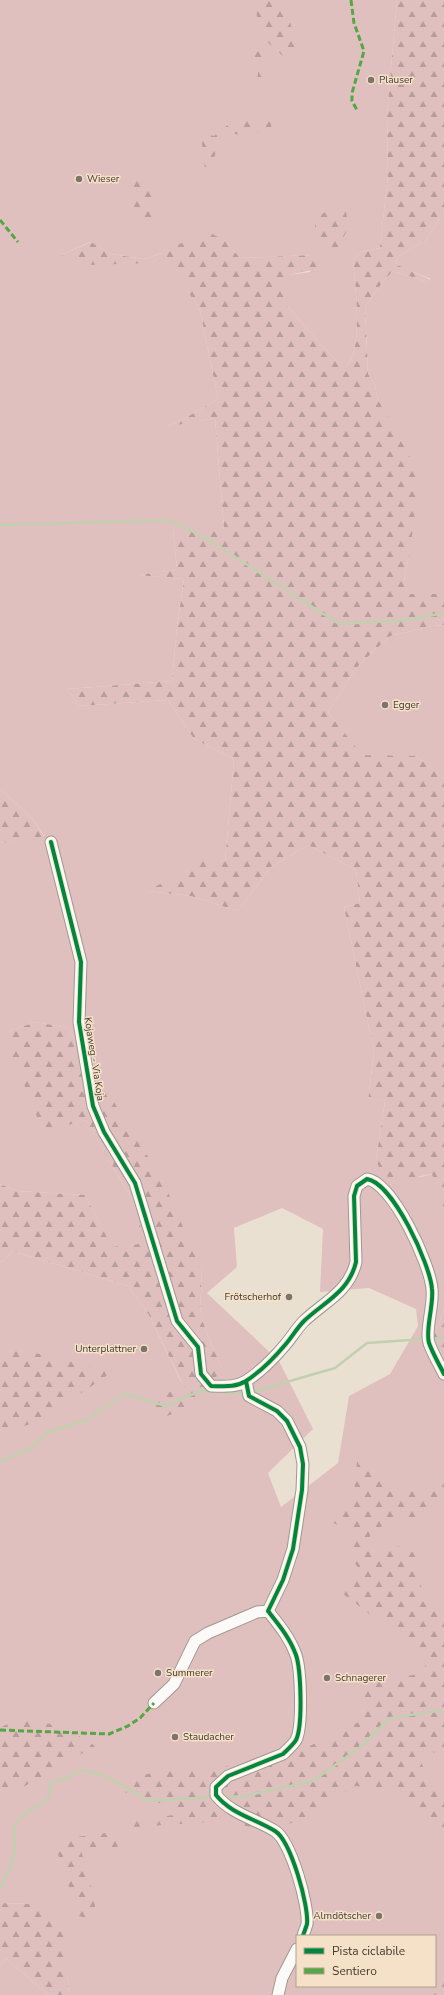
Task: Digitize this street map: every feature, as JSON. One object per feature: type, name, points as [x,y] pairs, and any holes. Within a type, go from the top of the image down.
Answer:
[{"type":"street","name":"Kojaweg - Via Koja","points":[[51,842],[81,962],[79,1022],[93,1106],[104,1132],[135,1183],[178,1321],[198,1347],[201,1374],[211,1386],[235,1386],[247,1388]]},
{"type":"street","points":[[268,1611],[283,1580],[293,1548],[302,1490],[303,1464],[300,1447],[287,1421],[247,1388],[303,1322],[339,1293],[351,1278],[356,1262],[354,1196],[357,1186],[367,1180],[377,1184],[385,1192],[404,1219],[421,1249],[432,1287],[433,1303],[429,1338],[444,1374]]},
{"type":"street","points":[[154,1703],[174,1684],[195,1641],[208,1633],[257,1612],[268,1611]]},
{"type":"street","points":[[268,1611],[289,1640],[296,1656],[299,1677],[300,1707],[296,1740],[283,1754],[228,1776],[216,1787],[219,1799],[276,1832],[288,1846],[306,1909],[307,1924],[303,1935]]},
{"type":"street","points":[[278,1995],[282,1978],[296,1951]]},
{"type":"green space","points":[[0,0],[397,0],[387,114],[388,175],[380,248],[361,252],[353,261],[357,332],[352,358],[346,366],[341,366],[288,307],[288,275],[310,272],[313,255],[240,258],[226,242],[164,253],[200,310],[218,399],[168,426],[215,418],[224,530],[173,529],[177,570],[140,575],[184,579],[177,627],[172,681],[67,689],[79,706],[168,700],[194,739],[234,759],[225,862],[148,891],[191,896],[238,911],[271,867],[308,845],[356,870],[360,903],[344,907],[374,1052],[368,1099],[385,1101],[376,1160],[420,1177],[433,1174],[444,1209],[444,1310],[431,1344],[444,1354],[444,1995],[69,1995],[68,1978],[31,1904],[0,1903],[0,1261],[3,1262],[12,1251],[128,1286],[149,1315],[184,1388],[158,1420],[221,1367],[200,1315],[202,1271],[102,1083],[68,1028],[36,1022],[4,1033],[43,1131],[86,1120],[139,1212],[139,1244],[112,1248],[85,1195],[17,1191],[0,1184],[0,843],[44,836],[32,818],[0,789]],"holes":[[[90,242],[111,254],[144,259],[162,253],[152,263],[61,255]],[[282,1208],[323,1229],[320,1292],[369,1288],[416,1309],[418,1326],[390,1374],[349,1396],[338,1463],[281,1507],[268,1473],[313,1429],[279,1361],[207,1293],[237,1267],[234,1228]]]},
{"type":"green space","points":[[253,0],[283,0],[300,54],[286,59],[262,37]]},
{"type":"green space","points":[[397,0],[444,0],[444,212],[426,240],[399,256],[395,264],[431,280],[428,282],[393,271],[365,306],[368,374],[375,385],[378,400],[420,475],[409,558],[404,575],[407,594],[444,594],[444,625],[433,626],[390,636],[356,668],[328,712],[362,755],[416,756],[444,779],[444,1209],[432,1174],[409,1178],[390,1178],[383,1173],[376,1160],[385,1101],[368,1100],[374,1052],[344,907],[360,903],[356,870],[308,845],[271,867],[238,911],[191,896],[147,891],[206,860],[225,862],[234,759],[194,739],[168,700],[79,706],[67,689],[172,681],[177,627],[184,579],[137,575],[177,570],[173,529],[224,529],[215,418],[166,427],[218,399],[200,310],[163,253],[187,240],[211,233],[226,242],[240,258],[313,255],[318,269],[288,275],[288,307],[341,366],[346,366],[352,358],[357,332],[353,261],[361,252],[380,248],[388,175],[387,114]]},
{"type":"green space","points":[[255,46],[261,51],[266,87],[259,85],[257,79],[259,68],[254,65],[251,56]]},
{"type":"green space","points":[[264,117],[271,123],[272,131],[254,132],[250,137],[231,133],[218,148],[208,172],[205,169],[202,143],[204,133],[214,136],[234,120]]},
{"type":"green space","points":[[133,173],[151,182],[154,209],[152,219],[137,215],[128,180]]},
{"type":"green space","points":[[334,207],[346,212],[349,227],[338,247],[325,250],[319,248],[315,233],[315,218]]},
{"type":"green space","points":[[444,212],[444,594],[407,594],[404,575],[409,558],[375,385],[368,374],[365,306],[393,271],[428,282],[431,279],[395,265],[399,256],[426,240]]},
{"type":"green space","points":[[91,242],[111,254],[144,259],[163,253],[152,263],[87,265],[61,255]]},
{"type":"green space","points":[[444,625],[444,779],[416,756],[362,756],[328,712],[356,668],[390,636],[433,626]]},
{"type":"green space","points":[[0,789],[32,818],[44,837],[0,843]]},
{"type":"green space","points":[[36,1022],[68,1028],[163,1181],[202,1271],[200,1315],[221,1367],[205,1400],[158,1420],[152,1398],[184,1387],[149,1315],[128,1286],[12,1251],[3,1262],[0,1261],[0,1184],[17,1191],[85,1195],[112,1247],[139,1244],[139,1212],[86,1120],[43,1132],[3,1033]]},
{"type":"green space","points":[[444,1310],[444,1354],[431,1344]]},
{"type":"green space","points":[[15,1348],[112,1372],[42,1420],[0,1434],[0,1352]]},
{"type":"green space","points":[[358,1451],[395,1487],[425,1489],[433,1492],[444,1483],[444,1493],[417,1517],[369,1530],[374,1560],[392,1544],[415,1553],[424,1602],[444,1617],[444,1752],[418,1753],[430,1786],[444,1802],[444,1830],[397,1789],[355,1786],[303,1819],[268,1831],[225,1821],[133,1827],[133,1820],[191,1813],[118,1790],[127,1779],[156,1772],[205,1769],[279,1761],[361,1721],[367,1681],[428,1673],[415,1638],[397,1635],[338,1590],[359,1569],[352,1559],[353,1531],[328,1521],[353,1504]]},
{"type":"green space","points":[[15,1720],[62,1725],[95,1746],[16,1791],[0,1790],[0,1728]]},
{"type":"green space","points":[[114,1832],[118,1847],[81,1850],[98,1921],[79,1916],[53,1840]]},
{"type":"green space","points":[[0,1903],[31,1904],[64,1926],[69,1995],[49,1995],[6,1959],[0,1966]]},
{"type":"green space","points":[[6,1959],[49,1995],[0,1995],[0,1966]]},
{"type":"green space","points":[[444,1978],[444,1995],[434,1995],[442,1979]]},
{"type":"waterway","points":[[0,525],[169,520],[206,538],[339,624],[407,620],[444,613]]},
{"type":"waterway","points":[[432,1339],[444,1338]]},
{"type":"waterway","points":[[252,1392],[335,1368],[367,1343],[425,1339]]},
{"type":"waterway","points":[[0,1461],[30,1449],[47,1433],[85,1420],[126,1394],[166,1406],[200,1391],[245,1393]]},
{"type":"waterway","points":[[222,1797],[245,1796],[313,1781],[359,1748],[390,1718],[437,1711],[444,1712]]},
{"type":"waterway","points":[[0,1887],[9,1872],[15,1851],[14,1826],[25,1813],[45,1802],[49,1795],[52,1781],[59,1781],[83,1770],[107,1777],[149,1801],[215,1797]]},
{"type":"marked path","points":[[351,0],[354,23],[364,51],[352,93],[352,101],[357,110]]},
{"type":"marked path","points":[[0,220],[18,242]]},
{"type":"marked path","points":[[0,1730],[109,1734],[128,1726],[140,1718],[154,1703]]},
{"type":"cycle path","points":[[51,842],[81,962],[79,1022],[93,1106],[104,1132],[135,1183],[177,1321],[198,1347],[201,1374],[211,1386],[233,1386],[246,1381],[272,1360],[304,1321],[342,1289],[353,1272],[356,1262],[354,1196],[357,1186],[367,1179],[377,1184],[388,1194],[408,1226],[425,1262],[432,1289],[428,1338],[432,1351],[444,1374]]},
{"type":"cycle path","points":[[246,1381],[249,1396],[277,1411],[287,1421],[300,1447],[303,1464],[302,1490],[293,1549],[283,1580],[268,1611],[287,1637],[296,1655],[300,1685],[300,1723],[296,1740],[283,1754],[228,1776],[216,1787],[216,1795],[222,1802],[236,1812],[268,1827],[281,1837],[293,1860],[302,1889],[307,1915],[307,1924],[303,1935]]},
{"type":"place","name":"Plauser","points":[[371,80]]},
{"type":"place","name":"Wieser","points":[[79,179]]},
{"type":"place","name":"Egger","points":[[385,705]]},
{"type":"place","name":"Frötscherhof","points":[[289,1297]]},
{"type":"place","name":"Unterplattner","points":[[144,1349]]},
{"type":"place","name":"Summerer","points":[[158,1673]]},
{"type":"place","name":"Schnagerer","points":[[327,1678]]},
{"type":"place","name":"Staudacher","points":[[175,1737]]},
{"type":"place","name":"Almdötscher","points":[[379,1916]]}]
